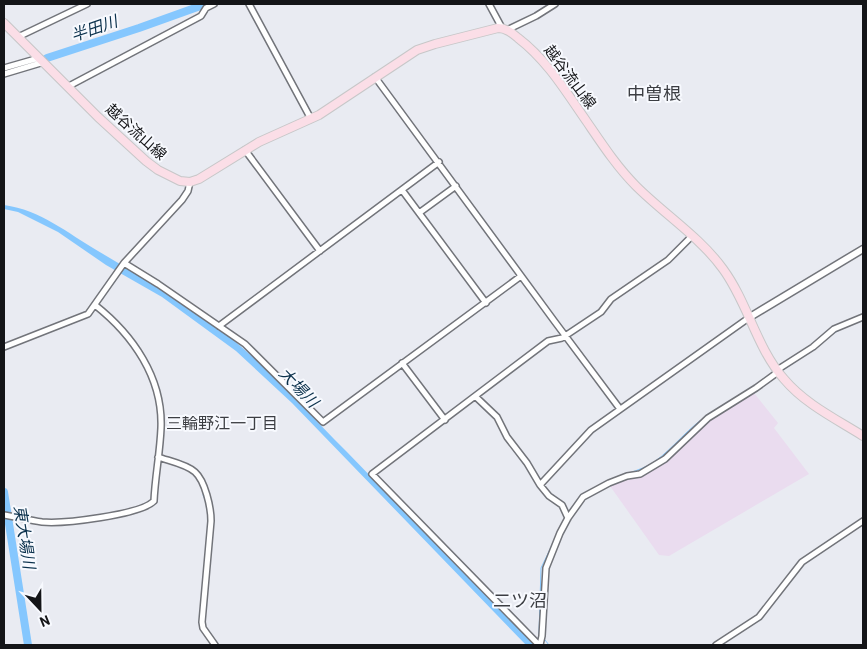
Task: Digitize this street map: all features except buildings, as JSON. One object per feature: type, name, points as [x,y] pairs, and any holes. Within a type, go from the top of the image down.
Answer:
[{"type":"main road","name":"越谷流山線","points":[[4,23],[98,117],[152,166],[183,182],[190,182]]},
{"type":"main road","name":"越谷流山線","points":[[504,29],[526,44],[545,62],[630,181],[692,236],[722,268],[740,296],[777,371],[804,398],[863,436]]},
{"type":"main road","points":[[190,182],[204,176],[245,150],[311,119],[423,47],[504,29]]},
{"type":"street","points":[[18,37],[87,4]]},
{"type":"street","points":[[69,86],[201,16],[206,8],[214,4]]},
{"type":"street","points":[[249,4],[311,119]]},
{"type":"street","points":[[489,4],[504,29],[541,14],[556,4]]},
{"type":"street","points":[[4,68],[42,60]]},
{"type":"street","points":[[4,74],[42,60]]},
{"type":"street","points":[[376,77],[620,409]]},
{"type":"street","points":[[245,150],[320,251]]},
{"type":"street","points":[[219,326],[439,162]]},
{"type":"street","points":[[4,347],[88,314],[123,264],[182,200],[188,192],[190,182]]},
{"type":"street","points":[[419,213],[456,186]]},
{"type":"street","points":[[402,190],[486,303]]},
{"type":"street","points":[[540,645],[372,474],[548,342],[566,336],[601,312],[611,299],[668,260],[692,236]]},
{"type":"street","points":[[540,485],[591,430],[750,317],[863,249]]},
{"type":"street","points":[[123,264],[245,344],[322,422],[521,276]]},
{"type":"street","points":[[6,516],[43,522],[68,522],[142,509],[154,501],[161,428],[158,398],[149,367],[122,328],[95,305]]},
{"type":"street","points":[[540,645],[546,568],[567,517],[583,497],[609,483],[627,476],[640,474],[665,459],[708,418],[756,388],[777,371],[813,347],[834,329],[863,317]]},
{"type":"street","points":[[402,363],[445,420]]},
{"type":"street","points":[[476,397],[496,417],[507,437],[527,463],[540,485],[549,496],[562,505],[567,517]]},
{"type":"street","points":[[158,458],[194,471],[199,478],[209,503],[211,521],[202,622],[203,628],[215,645]]},
{"type":"street","points":[[716,645],[759,617],[802,562],[863,521]]},
{"type":"shaded area","points":[[754,393],[778,423],[774,428],[809,474],[669,556],[659,555],[610,486],[625,480],[640,478],[668,461],[681,446],[709,421]]},
{"type":"water","points":[[4,205],[30,212],[53,223],[176,298],[207,319],[238,344],[285,389],[537,645],[526,645],[292,403],[236,351],[162,297],[106,265],[58,232],[18,212],[4,209]]},
{"type":"waterway","name":"半田川","points":[[47,58],[206,4]]},
{"type":"waterway","name":"半田川","points":[[4,71],[37,61]]},
{"type":"waterway","points":[[832,334],[849,325]]},
{"type":"waterway","points":[[783,370],[810,352]]},
{"type":"waterway","points":[[752,388],[759,383]]},
{"type":"waterway","points":[[604,483],[654,462],[710,414]]},
{"type":"waterway","name":"東大場川","points":[[4,492],[28,645]]},
{"type":"waterway","points":[[203,495],[206,502]]},
{"type":"waterway","points":[[539,634],[541,568],[554,541]]},
{"type":"waterway","points":[[545,640],[549,645]]},
{"type":"district","name":"中曽根","points":[[654,94]]},
{"type":"district","name":"三輪野江一丁目","points":[[222,423]]},
{"type":"district","name":"二ツ沼","points":[[520,601]]},
{"type":"water label","name":"大場川","points":[[299,387]]}]
